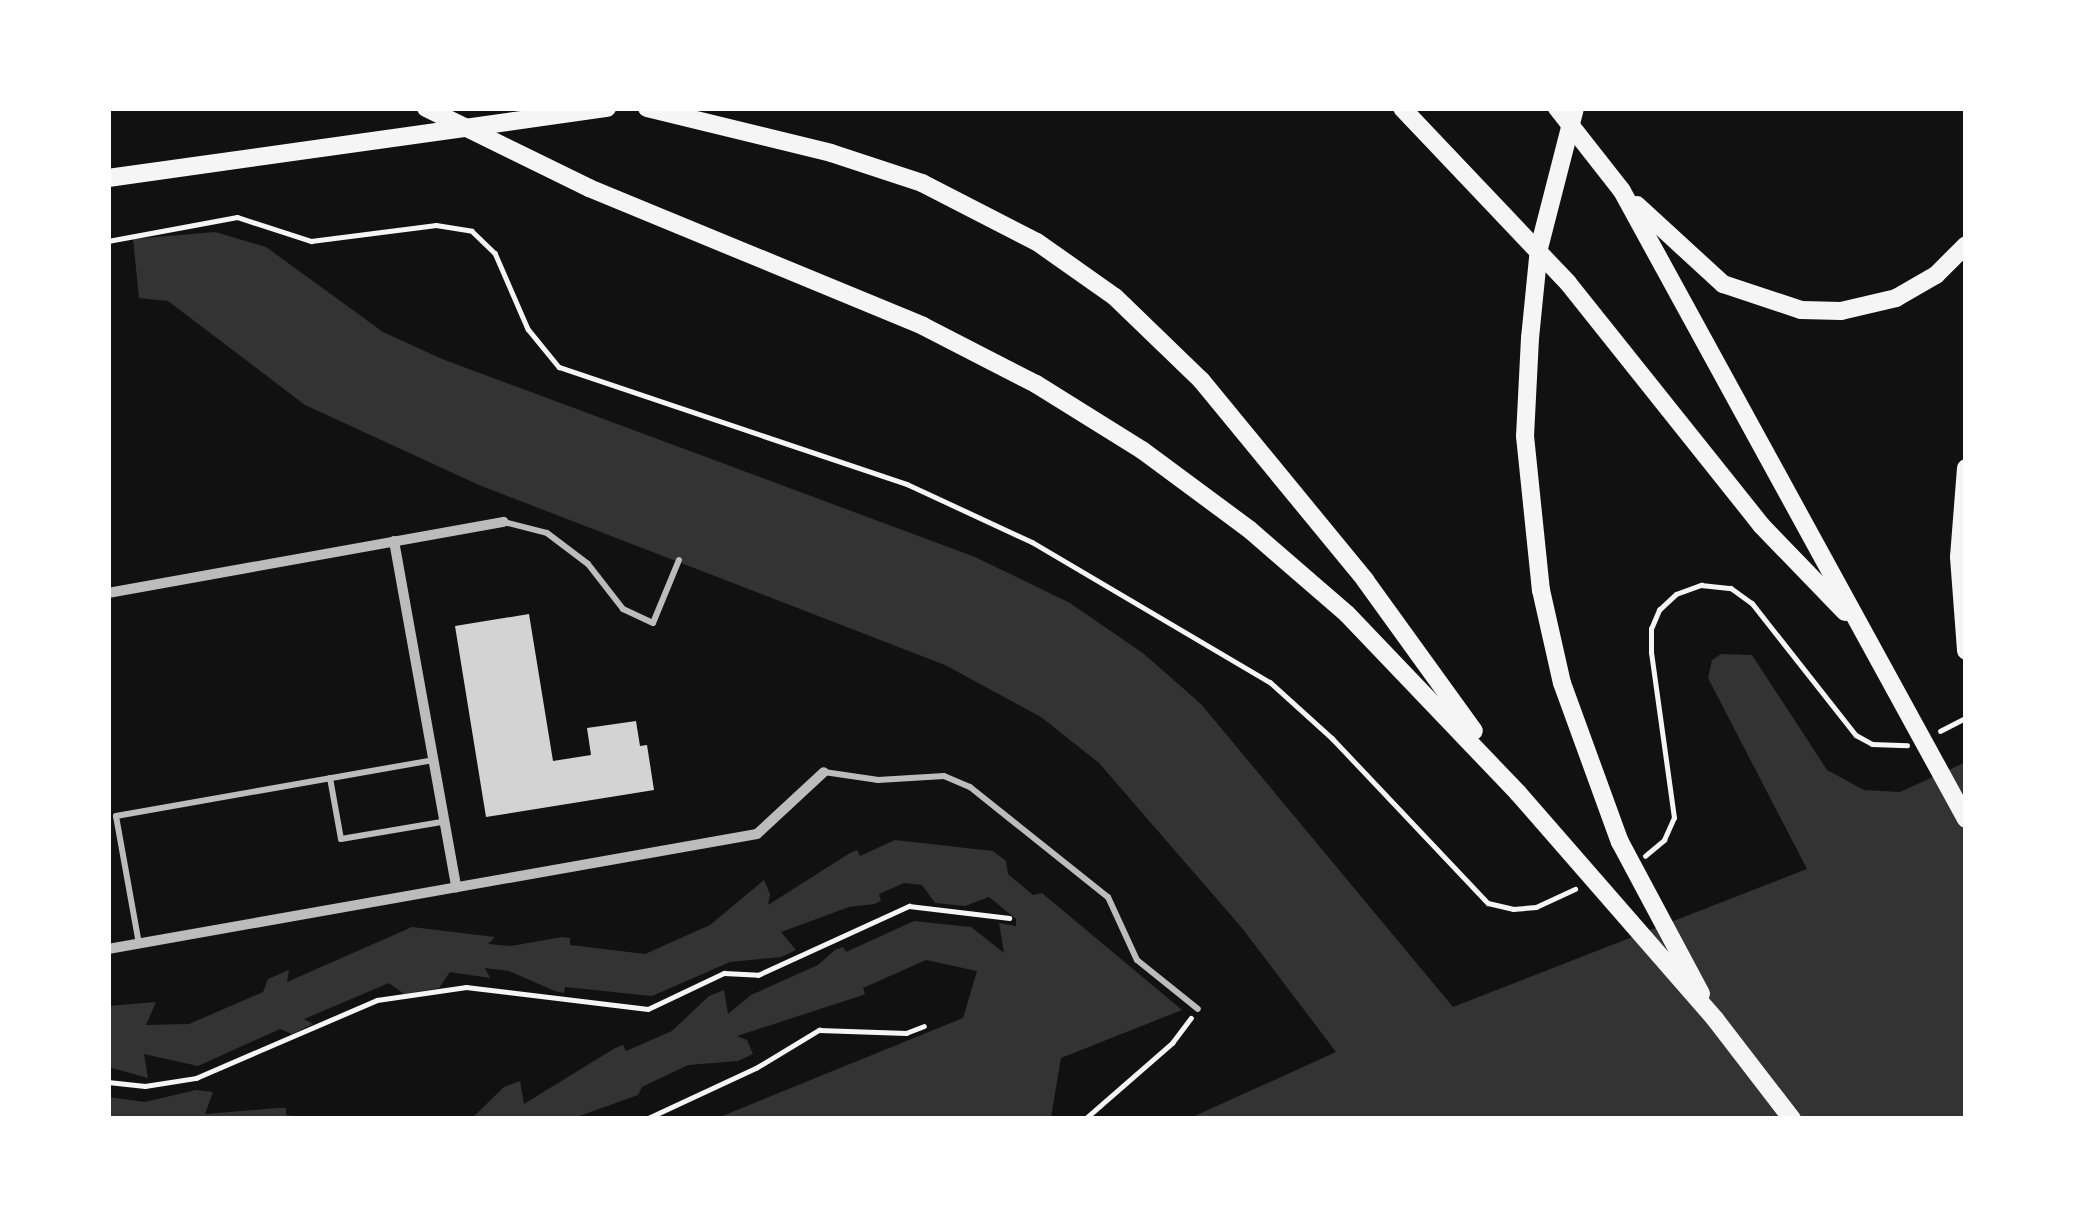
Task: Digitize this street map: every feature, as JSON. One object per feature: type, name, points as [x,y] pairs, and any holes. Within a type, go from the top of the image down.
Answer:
[{"type":"highway","points":[[426,108],[673,225],[923,326],[1036,384],[1142,450],[1250,530],[1347,614],[1518,793]]},
{"type":"highway","points":[[108,178],[607,108]]},
{"type":"highway","points":[[647,108],[831,153],[922,183],[1037,242],[1115,297],[1202,380],[1365,580],[1518,793],[1715,1019],[1792,1119]]},
{"type":"highway","points":[[1402,108],[1603,327],[1761,525],[1865,633]]},
{"type":"highway","points":[[1557,108],[1622,191],[1966,818]]},
{"type":"highway","points":[[1575,108],[1539,248],[1525,436],[1541,590],[1562,683],[1620,842],[1715,1019]]},
{"type":"highway","points":[[1622,191],[1723,284],[1801,310],[1840,310],[1896,298],[1936,275],[1966,245]]},
{"type":"highway","points":[[1966,468],[1960,557],[1966,651]]},
{"type":"street","points":[[108,592],[504,522]]},
{"type":"street","points":[[394,541],[456,887]]},
{"type":"street","points":[[108,949],[758,834],[824,772]]},
{"type":"lane","points":[[504,522],[547,533],[588,563],[623,609],[653,623],[680,560]]},
{"type":"lane","points":[[139,944],[116,816],[433,760]]},
{"type":"lane","points":[[824,772],[878,780],[944,776],[970,787],[1108,897],[1137,960],[1198,1009]]},
{"type":"lane","points":[[330,778],[341,839],[444,822]]},
{"type":"lane","points":[[1172,1000],[1183,997]]},
{"type":"path","points":[[108,241],[237,217],[311,241],[436,225],[472,231],[495,253],[528,329],[559,367],[907,484],[1032,542],[1270,682],[1331,738],[1488,903],[1514,909],[1536,907],[1579,887]]},
{"type":"path","points":[[1644,857],[1664,839],[1674,818],[1651,629],[1659,610],[1676,594],[1701,585],[1731,588],[1752,603],[1856,735],[1889,748],[1917,742]]},
{"type":"path","points":[[1933,734],[1966,718]]},
{"type":"path","points":[[108,1082],[145,1086],[196,1078],[377,1000],[466,988],[648,1009],[724,974],[758,975],[909,906],[1009,918]]},
{"type":"path","points":[[1085,1119],[1172,1042],[1198,1009]]},
{"type":"path","points":[[646,1119],[756,1068],[819,1030],[906,1034],[924,1026]]},
{"type":"shaded area","points":[[215,232],[266,247],[383,332],[442,359],[975,557],[1070,603],[1144,654],[1201,704],[1453,1007],[1807,869],[1708,678],[1712,660],[1721,654],[1752,655],[1827,770],[1864,790],[1900,792],[1966,762],[1966,1119],[1188,1119],[1336,1052],[1242,928],[1099,763],[1041,717],[945,665],[479,485],[305,405],[168,301],[139,298],[133,239]]},
{"type":"shaded area","points":[[895,840],[993,851],[1006,861],[1008,874],[1033,895],[1042,893],[1182,1010],[1061,1058],[1051,1117],[1045,1119],[715,1119],[963,1018],[977,971],[926,960],[863,988],[865,994],[737,1036],[747,1040],[753,1054],[738,1061],[688,1065],[642,1087],[638,1095],[571,1119],[471,1119],[504,1087],[520,1081],[524,1104],[615,1048],[623,1045],[626,1051],[672,1031],[709,996],[724,990],[728,1014],[751,995],[818,965],[835,950],[843,947],[846,952],[914,921],[971,927],[1004,953],[999,923],[1016,926],[1016,919],[989,897],[965,906],[935,903],[922,885],[904,883],[879,894],[881,901],[874,904],[849,907],[781,932],[796,950],[781,957],[730,962],[652,996],[565,987],[564,993],[509,971],[485,968],[490,978],[450,972],[439,988],[404,994],[389,983],[304,1019],[313,1024],[292,1034],[280,1029],[198,1066],[144,1054],[148,1078],[108,1067],[108,1006],[156,1002],[146,1025],[189,1024],[263,992],[268,979],[289,970],[287,982],[412,927],[495,937],[488,944],[511,946],[562,937],[570,938],[570,945],[645,954],[710,925],[764,880],[770,894],[768,905],[850,853],[857,850],[860,856]]},
{"type":"shaded area","points":[[196,1090],[213,1092],[205,1114],[286,1108],[286,1115],[319,1119],[108,1119],[108,1097],[145,1102]]},
{"type":"building","points":[[529,614],[553,761],[591,755],[587,728],[636,721],[640,746],[647,745],[654,790],[486,817],[455,626]]}]
